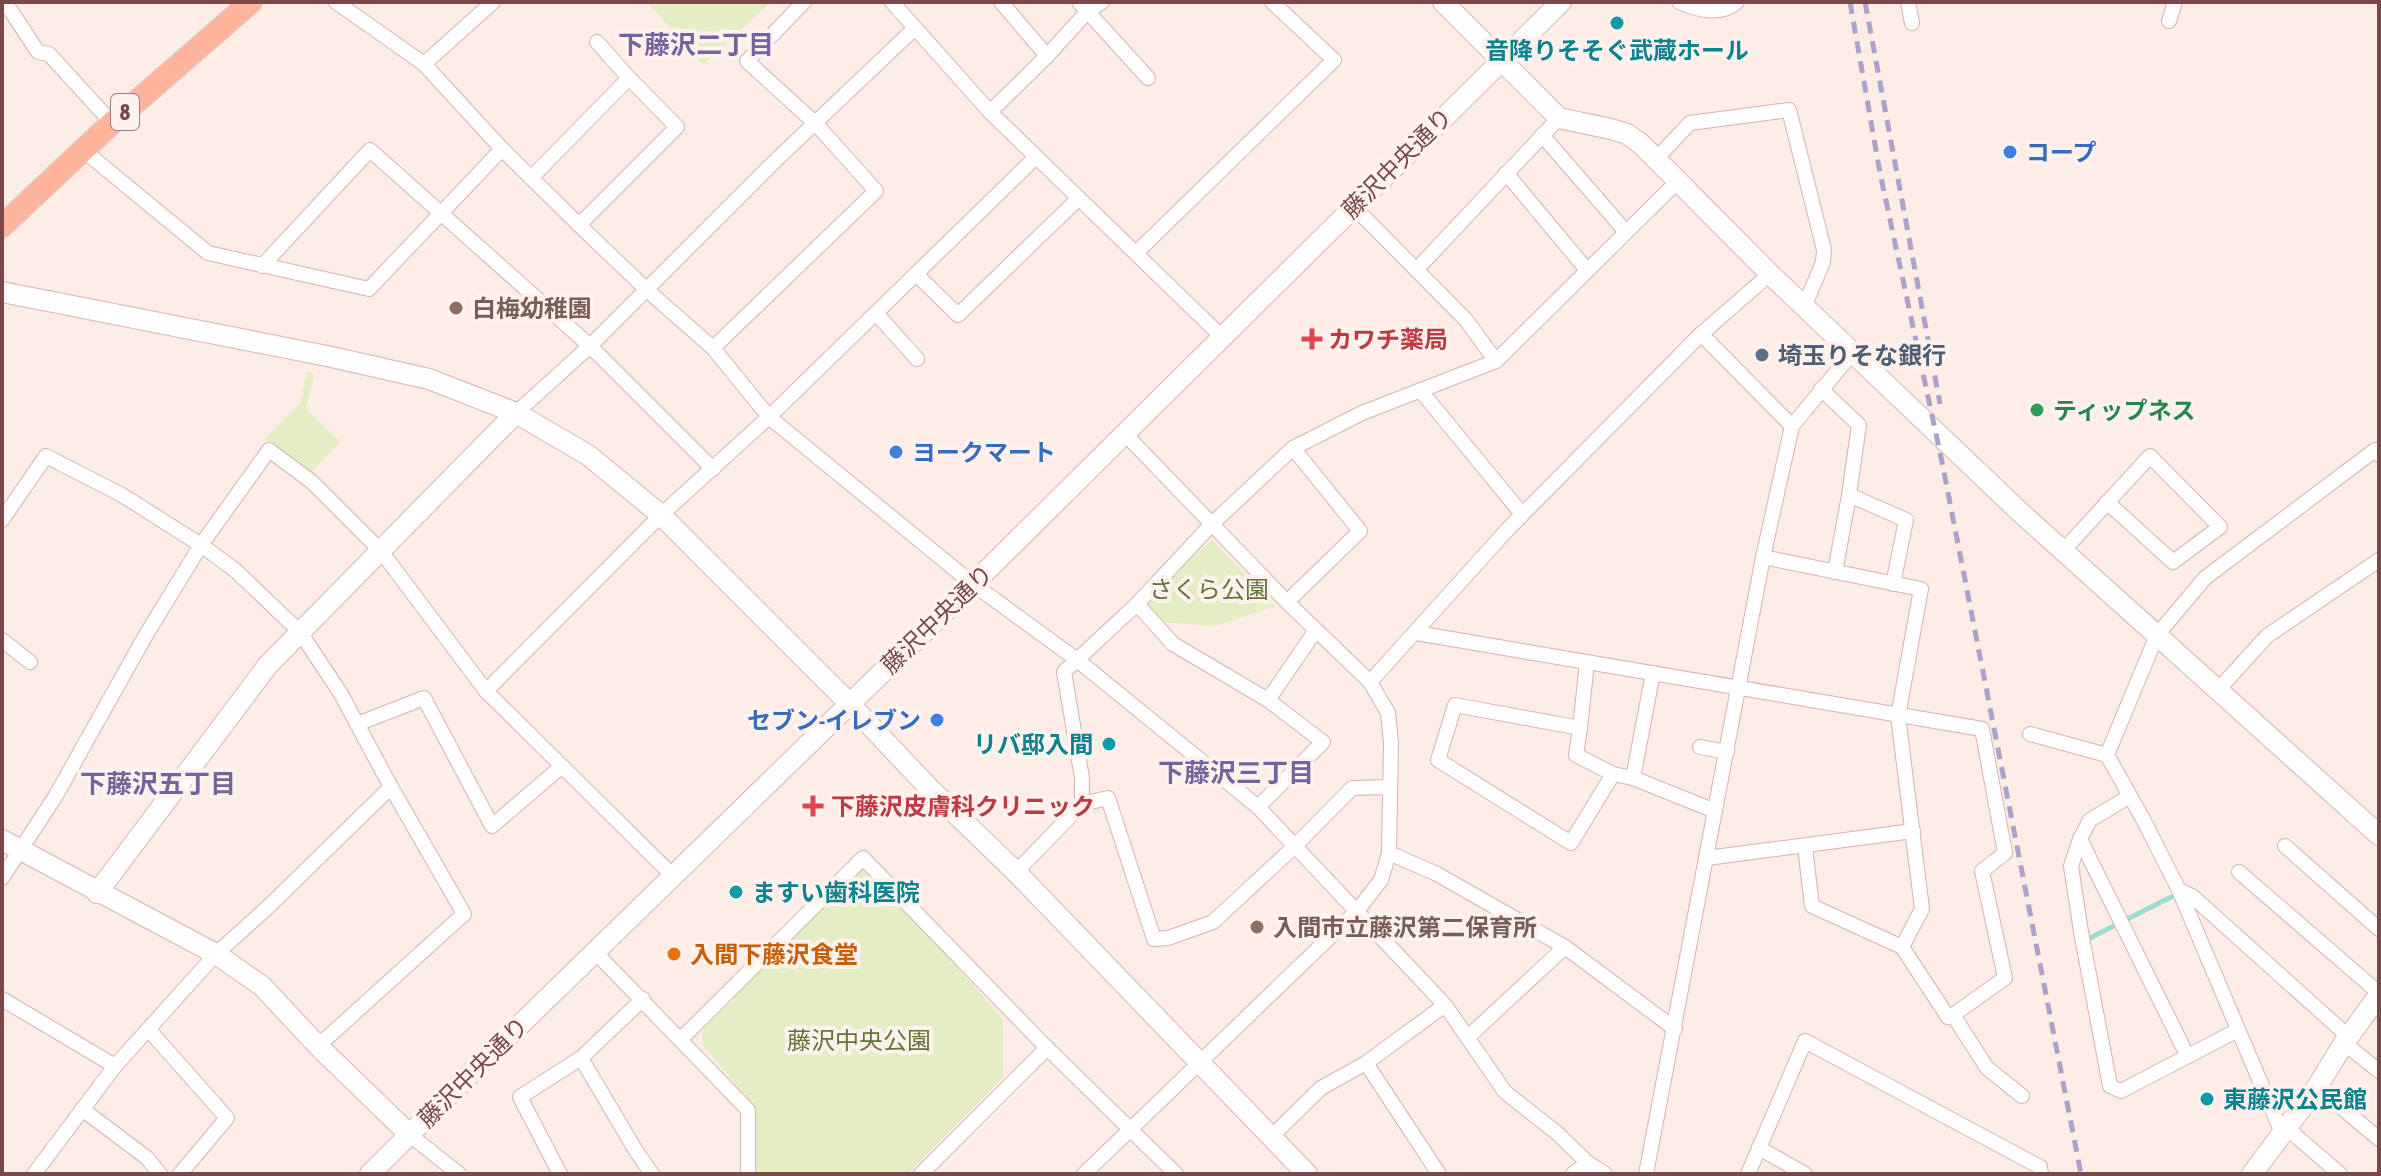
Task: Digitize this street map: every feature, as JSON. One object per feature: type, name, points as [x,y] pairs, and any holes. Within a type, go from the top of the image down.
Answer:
[{"type":"main road","name":"8","points":[[2,226],[112,123],[251,2]]},
{"type":"street","points":[[5,2],[38,52],[49,54],[112,123]]},
{"type":"street","points":[[336,2],[424,64],[502,149],[579,225],[713,348],[769,417],[973,584],[1076,659],[1258,807],[1445,1005],[1505,1092],[1605,1174]]},
{"type":"street","points":[[424,64],[493,2]]},
{"type":"street","points":[[713,348],[876,191],[816,124],[747,61],[804,2]]},
{"type":"street","points":[[892,2],[990,112],[1222,337]]},
{"type":"street","points":[[1001,2],[1047,56]]},
{"type":"street","points":[[990,112],[1047,56],[1083,7],[1102,2]]},
{"type":"street","points":[[1137,252],[1334,60],[1272,2]]},
{"type":"street","points":[[1443,2],[1559,118],[1599,125],[1627,134],[1640,143],[1770,274],[2063,551],[2379,835]]},
{"type":"street","name":"藤沢中央通り","points":[[370,1174],[973,584],[1561,2]]},
{"type":"street","points":[[1691,4],[1712,11],[1728,9],[1737,2]]},
{"type":"street","points":[[1908,2],[1912,23]]},
{"type":"street","points":[[2169,21],[2175,2]]},
{"type":"street","points":[[1083,7],[1148,78]]},
{"type":"street","points":[[97,893],[268,665],[516,413],[648,291],[774,162],[915,28]]},
{"type":"street","points":[[579,225],[677,127],[597,42]]},
{"type":"street","points":[[532,177],[629,78]]},
{"type":"street","points":[[1656,159],[1690,123],[1789,110],[1824,250],[1823,262],[1805,305]]},
{"type":"street","points":[[1416,270],[1559,118]]},
{"type":"street","points":[[1542,135],[1626,232]]},
{"type":"street","points":[[83,150],[208,253],[369,289],[502,149]]},
{"type":"street","points":[[262,266],[370,150],[590,346],[713,469]]},
{"type":"street","points":[[486,691],[661,515],[769,417],[1036,157]]},
{"type":"street","points":[[1506,173],[1587,270]]},
{"type":"street","points":[[1082,804],[1082,778],[1064,672],[1076,659],[1137,604],[1212,524],[1293,448],[1362,413],[1496,361],[1679,180]]},
{"type":"street","points":[[916,274],[958,315],[1078,199]]},
{"type":"street","points":[[1354,207],[1466,320],[1496,361]]},
{"type":"street","points":[[1370,682],[1522,514],[1701,334],[1770,274]]},
{"type":"street","points":[[2,292],[429,379],[516,413],[588,455],[661,515],[849,703],[930,789],[1016,872],[1307,1174]]},
{"type":"street","points":[[876,313],[917,359]]},
{"type":"street","points":[[1701,334],[1792,426]]},
{"type":"street","points":[[1646,1174],[1763,557],[1792,426],[1853,352]]},
{"type":"street","points":[[1821,389],[1859,425],[1835,572]]},
{"type":"street","points":[[1420,390],[1522,514]]},
{"type":"street","points":[[1084,1174],[1357,911],[1381,880],[1389,853],[1391,743],[1388,713],[1370,682],[1287,602],[1125,434]]},
{"type":"street","points":[[1287,602],[1360,531],[1293,448]]},
{"type":"street","points":[[2,878],[11,845],[55,797],[147,633],[201,545],[269,450],[312,482],[381,551],[486,691],[673,876]]},
{"type":"street","points":[[2107,755],[2157,635],[2205,578],[2375,450],[2379,455]]},
{"type":"street","points":[[2,520],[46,456],[122,495],[235,570],[300,632],[341,694],[464,914],[318,1046]]},
{"type":"street","points":[[2063,551],[2107,502],[2150,456],[2220,527],[2173,562],[2107,502]]},
{"type":"street","points":[[1849,495],[1906,520],[1893,584]]},
{"type":"street","points":[[1763,557],[1921,589],[1898,716],[1922,909],[1902,947]]},
{"type":"street","points":[[2218,690],[2267,636],[2379,560]]},
{"type":"street","points":[[1137,604],[1173,644],[1268,700],[1323,742],[1258,807]]},
{"type":"street","points":[[1268,700],[1316,630]]},
{"type":"street","points":[[1416,633],[1982,729],[2005,853],[1982,871],[2005,978],[1948,1017],[1902,947],[1812,906],[1805,847]]},
{"type":"street","points":[[2,640],[30,662]]},
{"type":"street","points":[[1587,662],[1576,755],[1613,774],[1633,778],[1715,811]]},
{"type":"street","points":[[1633,778],[1653,673]]},
{"type":"street","points":[[357,724],[424,698],[492,826],[561,767]]},
{"type":"street","points":[[1580,728],[1455,705],[1438,760],[1571,843],[1613,774]]},
{"type":"street","points":[[2030,734],[2107,755],[2179,890],[2238,1030],[2285,1129],[2340,1174]]},
{"type":"street","points":[[1700,747],[1727,752]]},
{"type":"street","points":[[34,1174],[115,1066],[216,954],[391,787]]},
{"type":"street","points":[[1016,872],[1082,804],[1108,798],[1154,939],[1168,938],[1213,922],[1352,788],[1390,787]]},
{"type":"street","points":[[2130,796],[2090,820],[2071,866],[2110,1086],[2121,1091],[2238,1030]]},
{"type":"street","points":[[1707,858],[1913,831]]},
{"type":"street","points":[[2080,839],[2187,1055]]},
{"type":"street","points":[[11,845],[216,954],[262,986],[318,1046],[410,1135],[459,1174]]},
{"type":"street","points":[[2285,846],[2379,929]]},
{"type":"street","points":[[1389,853],[1437,874],[1565,947],[1675,1029]]},
{"type":"street","points":[[681,1039],[863,858],[1047,1048],[1176,1174]]},
{"type":"street","points":[[2239,872],[2379,994],[2255,1173]]},
{"type":"street","points":[[2179,890],[2192,896],[2379,1071]]},
{"type":"street","points":[[1468,1037],[1565,947]]},
{"type":"street","points":[[595,952],[748,1110],[748,1174]]},
{"type":"street","points":[[2,999],[115,1066]]},
{"type":"street","points":[[560,1174],[520,1097],[581,1058],[643,999]]},
{"type":"street","points":[[1271,1137],[1321,1088],[1366,1063],[1445,1005]]},
{"type":"street","points":[[1953,1015],[1987,1068],[2022,1096]]},
{"type":"street","points":[[149,1030],[227,1118],[180,1174]]},
{"type":"street","points":[[1748,1174],[1805,1041],[2040,1167],[2041,1174]]},
{"type":"street","points":[[921,1174],[1047,1048]]},
{"type":"street","points":[[581,1058],[652,1174]]},
{"type":"street","points":[[1366,1063],[1439,1174]]},
{"type":"street","points":[[2317,1087],[2379,1139]]},
{"type":"street","points":[[82,1109],[147,1158],[160,1174]]},
{"type":"street","points":[[1759,1148],[1805,1174]]},
{"type":"street","points":[[1573,1174],[1588,1163]]},
{"type":"green space","points":[[647,2],[771,2],[703,65]]},
{"type":"green space","points":[[307,371],[314,374],[306,409],[340,442],[311,473],[265,439],[300,403]]},
{"type":"green space","name":"さくら公園","points":[[1212,540],[1275,606],[1215,626],[1159,622],[1137,604]]},
{"type":"green space","name":"藤沢中央公園","points":[[860,866],[876,875],[1003,1019],[1003,1078],[908,1174],[753,1174],[755,1107],[702,1044],[703,1029],[734,1000],[732,989]]},
{"type":"waterway","points":[[2088,939],[2171,897]]},
{"type":"railway","points":[[1850,2],[1880,173],[1942,462],[2081,1174]]},
{"type":"railway","points":[[1865,2],[1940,404]]},
{"type":"place","name":"音降りそそぐ武蔵ホール","points":[[1617,23]]},
{"type":"place","name":"コープ","points":[[2010,152]]},
{"type":"place","name":"白梅幼稚園","points":[[456,308]]},
{"type":"place","name":"カワチ薬局","points":[[1312,339]]},
{"type":"place","name":"埼玉りそな銀行","points":[[1762,355]]},
{"type":"place","name":"ティップネス","points":[[2037,410]]},
{"type":"place","name":"ヨークマート","points":[[896,452]]},
{"type":"place","name":"セブン-イレブン","points":[[937,720]]},
{"type":"place","name":"リバ邸入間","points":[[1109,744]]},
{"type":"place","name":"下藤沢皮膚科クリニック","points":[[813,806]]},
{"type":"place","name":"ますい歯科医院","points":[[736,892]]},
{"type":"place","name":"入間市立藤沢第二保育所","points":[[1257,927]]},
{"type":"place","name":"入間下藤沢食堂","points":[[674,954]]},
{"type":"place","name":"東藤沢公民館","points":[[2207,1099]]},
{"type":"district","name":"下藤沢二丁目","points":[[696,45]]},
{"type":"district","name":"下藤沢三丁目","points":[[1236,773]]},
{"type":"district","name":"下藤沢五丁目","points":[[158,784]]}]
